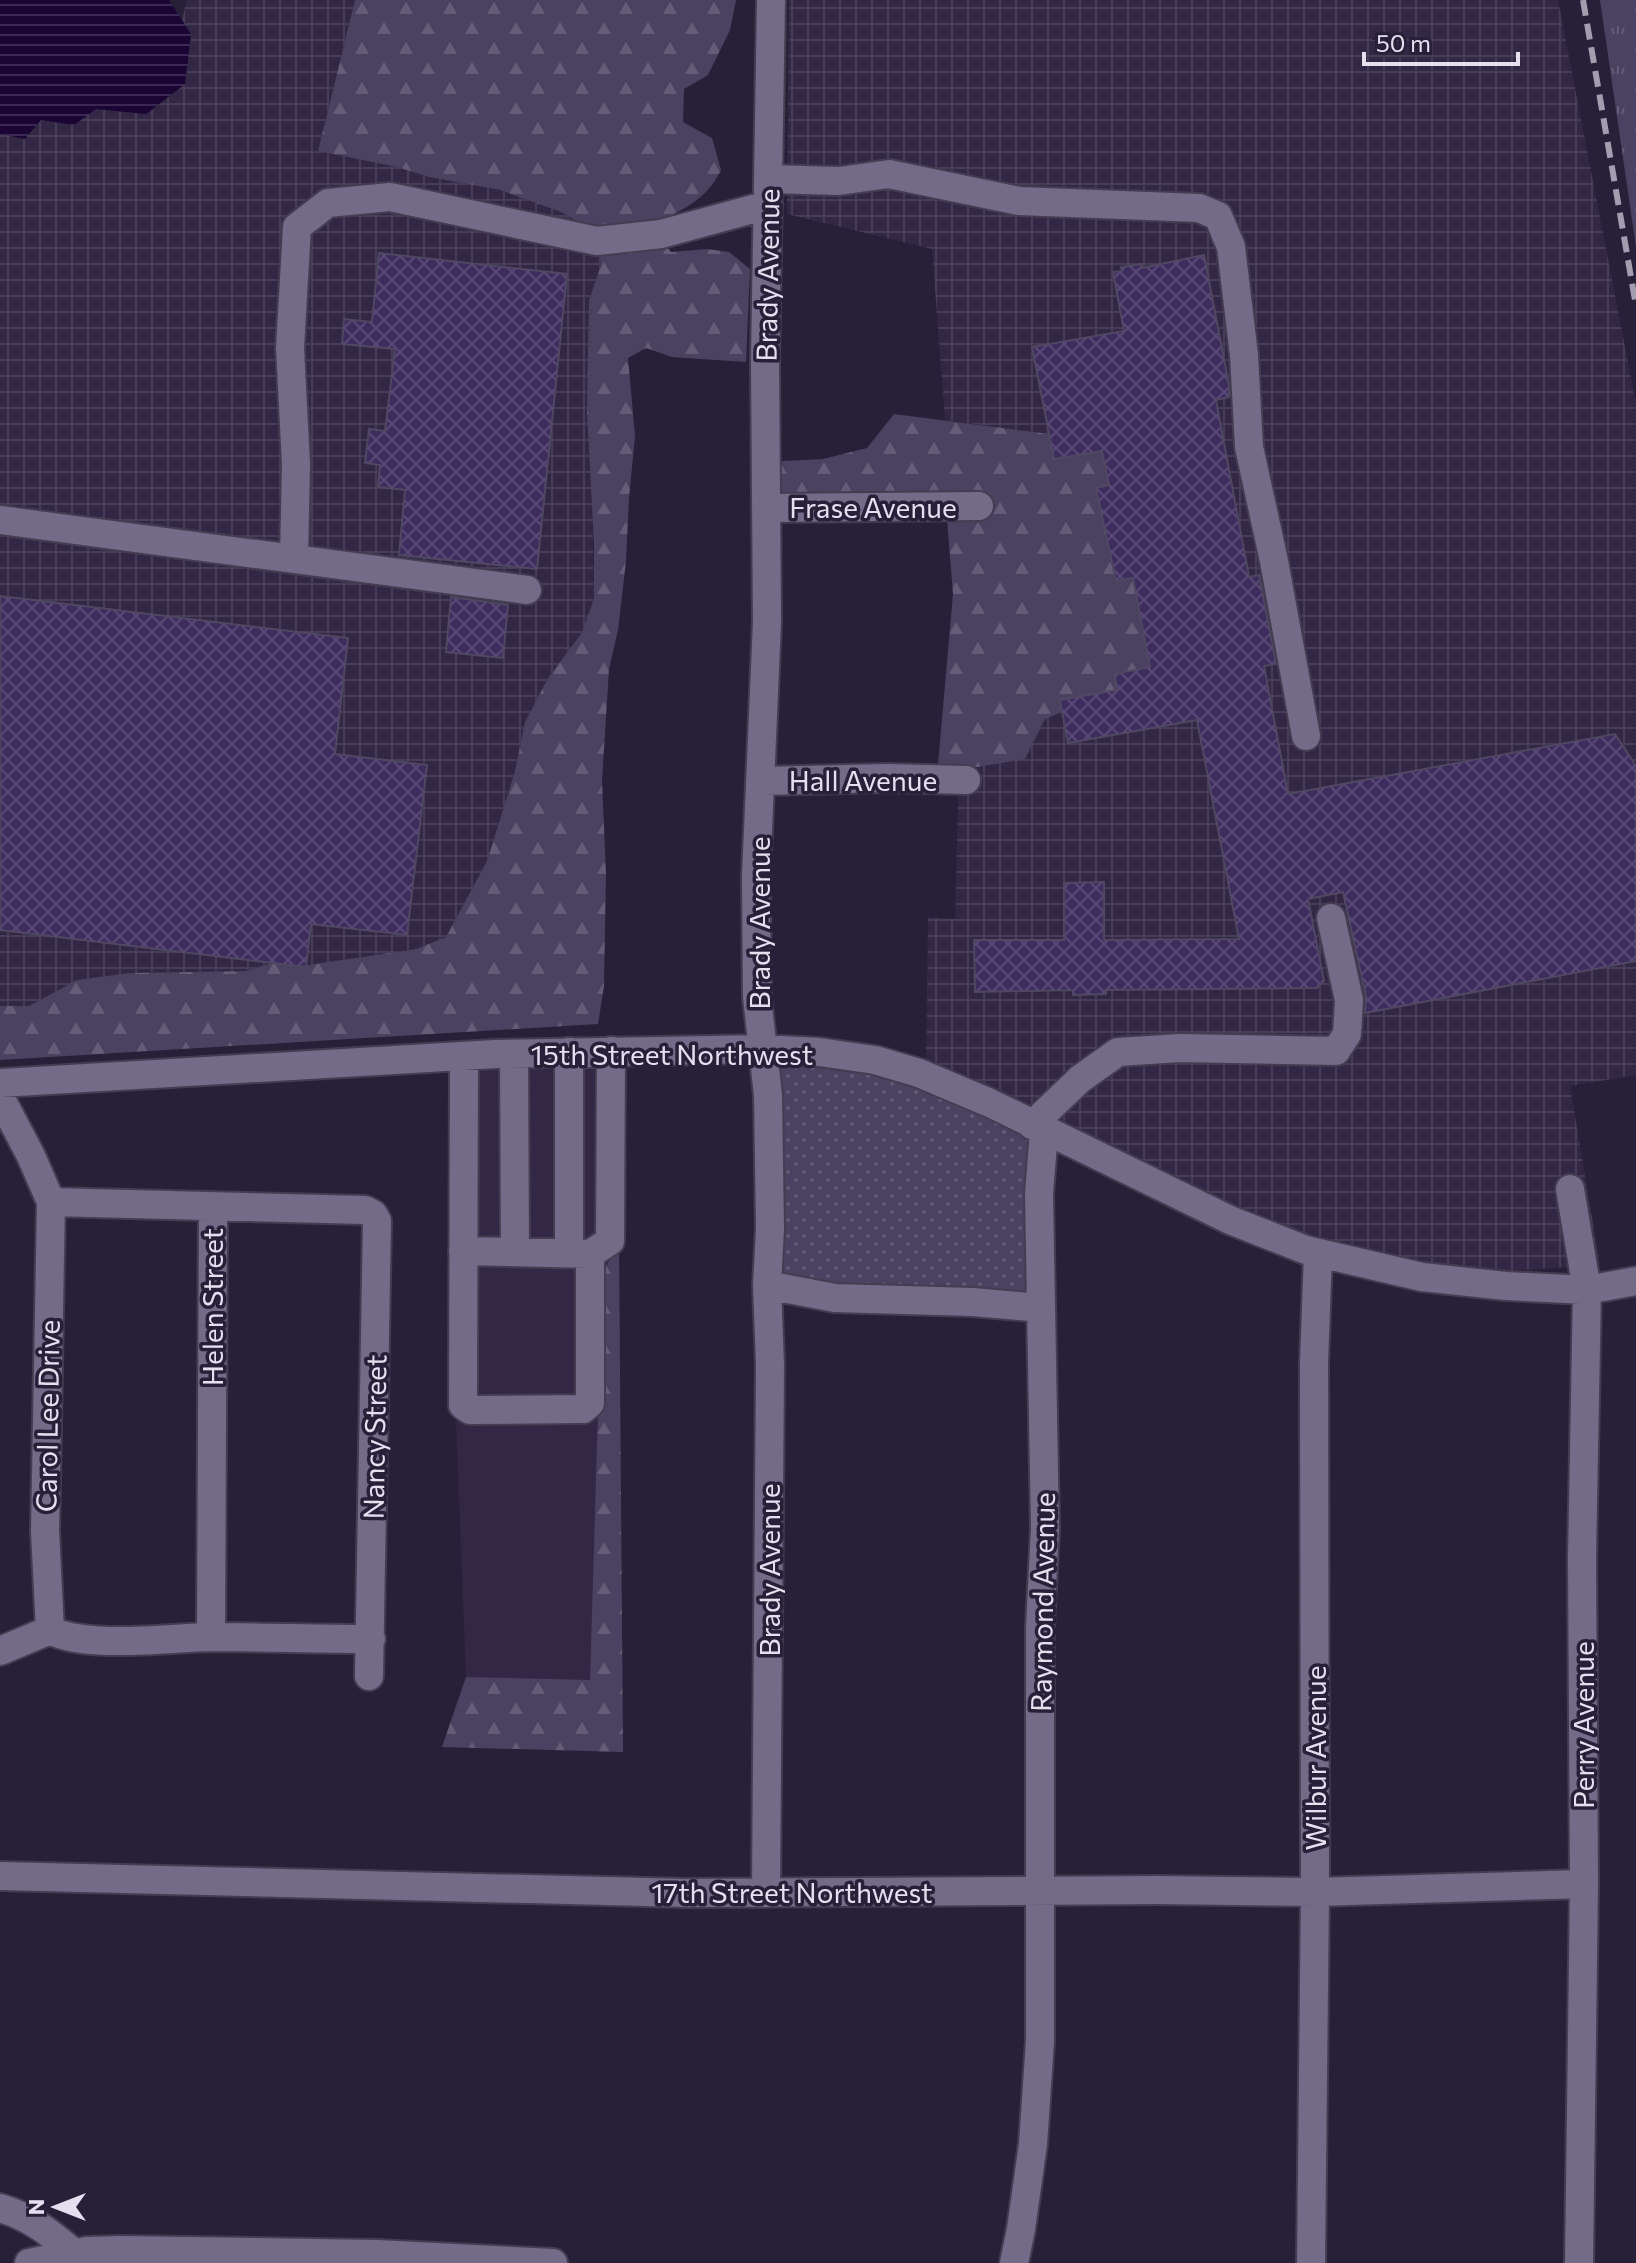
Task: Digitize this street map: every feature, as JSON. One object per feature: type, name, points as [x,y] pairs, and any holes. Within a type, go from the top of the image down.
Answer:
[{"type":"street","name":"Brady Avenue","points":[[766,1893],[770,1457],[767,1285],[770,1229],[769,1139],[757,997],[756,877],[767,622],[771,0]]},
{"type":"street","points":[[294,559],[296,464],[290,348],[297,227],[328,203],[390,197],[597,241],[661,234],[768,192],[889,174],[1019,201],[1199,208],[1218,216],[1231,247],[1244,355],[1249,447],[1274,561],[1306,736]]},
{"type":"street","name":"Frase Avenue","points":[[766,508],[979,506]]},
{"type":"street","points":[[0,520],[527,590]]},
{"type":"street","name":"Hall Avenue","points":[[760,781],[966,780]]},
{"type":"street","points":[[1038,1128],[1080,1079],[1118,1052],[1180,1048],[1336,1051],[1347,1034],[1349,1000],[1331,918]]},
{"type":"street","name":"15th Street Northwest","points":[[0,1083],[514,1054],[763,1049],[819,1052],[875,1060],[904,1068],[990,1103],[1230,1220],[1318,1253],[1422,1277],[1506,1286],[1587,1290],[1636,1281]]},
{"type":"street","points":[[463,1251],[580,1253],[610,1241],[611,1051]]},
{"type":"street","points":[[464,1056],[463,1405],[470,1410],[583,1409],[590,1403],[569,1052]]},
{"type":"street","points":[[514,1054],[515,1251]]},
{"type":"street","points":[[0,1097],[51,1202]]},
{"type":"street","name":"Raymond Avenue","points":[[1014,2263],[1033,2144],[1040,2041],[1040,1627],[1045,1528],[1038,1128]]},
{"type":"street","name":"Perry Avenue","points":[[1570,1189],[1587,1290],[1582,1558],[1584,1884],[1579,2263]]},
{"type":"street","name":"Helen Street","points":[[51,1202],[213,1207],[211,1637]]},
{"type":"street","name":"Carol Lee Drive","points":[[50,1630],[45,1531],[51,1202]]},
{"type":"street","name":"Nancy Street","points":[[213,1207],[365,1210],[373,1214],[377,1221],[369,1676]]},
{"type":"street","name":"Wilbur Avenue","points":[[1311,2263],[1315,1892],[1314,1363],[1318,1253]]},
{"type":"street","points":[[767,1285],[835,1298],[973,1302],[1041,1308]]},
{"type":"street","points":[[0,1651],[50,1630],[62,1636],[99,1640],[211,1637],[371,1639]]},
{"type":"street","name":"17th Street Northwest","points":[[0,1876],[686,1893],[1315,1892],[1584,1884]]},
{"type":"street","points":[[0,2208],[23,2215],[43,2226],[74,2253]]},
{"type":"street","points":[[29,2263],[74,2253],[121,2250],[377,2254],[553,2263]]},
{"type":"shaded area","points":[[0,0],[169,0],[191,34],[185,84],[146,114],[96,109],[74,125],[41,120],[25,139],[0,134]]},
{"type":"shaded area","points":[[187,0],[355,0],[318,151],[500,190],[561,212],[597,232],[601,265],[589,300],[594,599],[581,634],[548,678],[525,722],[515,771],[487,861],[446,937],[416,949],[301,966],[272,963],[246,971],[130,973],[53,995],[29,1006],[0,1006],[0,134],[24,139],[41,120],[74,125],[96,109],[147,114],[185,84],[191,34],[182,20]]},
{"type":"shaded area","points":[[789,0],[1558,0],[1636,404],[1636,1075],[1570,1086],[1600,1265],[1496,1272],[1375,1258],[1236,1208],[926,1066],[928,917],[955,919],[959,766],[1024,759],[1045,719],[1060,700],[1116,690],[1114,674],[1133,579],[1116,581],[1096,488],[1114,484],[1054,459],[1048,434],[945,420],[932,249],[787,214]]},
{"type":"shaded area","points":[[625,1057],[619,1245],[602,1273],[590,1681],[466,1677],[452,1320],[451,1067]]},
{"type":"green space","points":[[355,0],[736,0],[730,30],[708,75],[684,89],[683,122],[712,138],[721,170],[700,198],[650,225],[671,252],[707,249],[729,252],[750,269],[746,362],[672,357],[646,348],[628,358],[635,436],[626,561],[618,630],[609,669],[602,781],[606,873],[604,986],[598,1024],[0,1060],[0,1006],[29,1006],[77,980],[130,973],[246,971],[272,963],[301,966],[416,949],[446,937],[487,861],[515,771],[525,722],[548,678],[581,634],[594,599],[587,411],[589,300],[601,265],[597,232],[561,212],[500,190],[318,151]]},
{"type":"green space","points":[[1600,0],[1636,0],[1636,247]]},
{"type":"green space","points":[[894,414],[1049,434],[1054,459],[1102,451],[1114,484],[1096,488],[1116,581],[1133,578],[1150,667],[1114,674],[1117,691],[1060,700],[1062,712],[1045,719],[1025,759],[977,767],[938,765],[953,594],[946,507],[766,508],[765,462],[823,459],[867,448]]},
{"type":"green space","points":[[771,1056],[874,1067],[1038,1132],[1033,1302],[771,1281]]},
{"type":"green space","points":[[619,1245],[623,1752],[442,1747],[466,1677],[590,1680],[602,1273]]},
{"type":"building","points":[[379,253],[567,274],[537,569],[399,555],[405,490],[378,487],[380,465],[365,463],[369,429],[385,431],[395,349],[342,344],[344,319],[372,322]]},
{"type":"building","points":[[1204,255],[1229,385],[1229,397],[1216,400],[1249,577],[1259,575],[1276,664],[1264,666],[1288,794],[1615,734],[1636,766],[1636,961],[1365,1013],[1366,996],[1343,892],[1308,899],[1324,981],[1317,988],[1106,990],[1106,994],[1073,995],[1073,990],[975,992],[974,940],[1064,940],[1064,883],[1104,882],[1104,940],[1239,939],[1197,720],[1068,743],[1060,700],[1117,690],[1114,674],[1150,667],[1133,578],[1116,581],[1096,488],[1109,485],[1102,451],[1054,459],[1032,347],[1124,331],[1113,272],[1122,271],[1121,267],[1142,264],[1142,268]]},
{"type":"building","points":[[0,596],[348,638],[335,754],[427,765],[407,935],[311,924],[306,967],[0,930]]},
{"type":"building","points":[[451,597],[508,605],[503,658],[446,652]]},
{"type":"railway","points":[[1583,0],[1636,306]]}]
